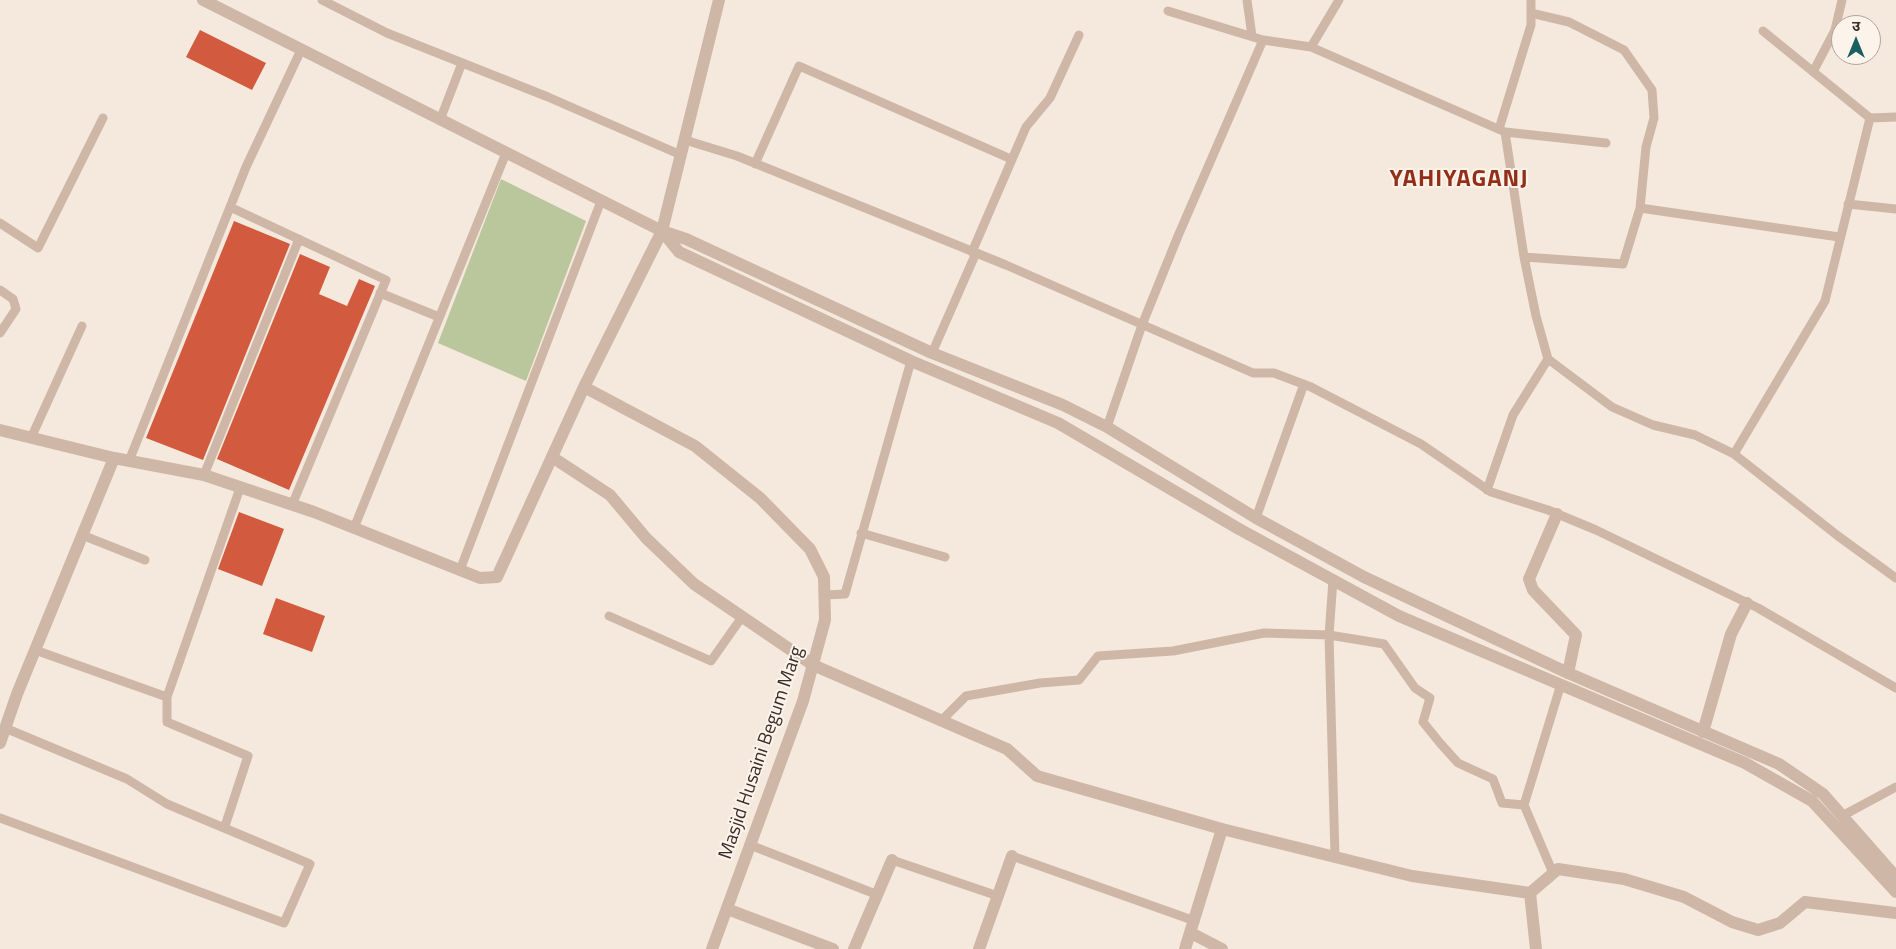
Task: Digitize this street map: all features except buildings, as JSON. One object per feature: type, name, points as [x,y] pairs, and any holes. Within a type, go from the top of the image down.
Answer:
[{"type":"street","points":[[203,0],[601,202],[662,231],[686,239],[932,353],[1063,405],[1107,427],[1256,518],[1364,578],[1564,679],[1745,762],[1812,801],[1896,892]]},
{"type":"street","points":[[0,430],[114,458],[204,475],[354,528],[480,578],[497,578],[584,387],[662,231],[686,140],[719,0]]},
{"type":"street","points":[[662,231],[679,252],[911,361],[1058,422],[1239,529],[1399,616],[1702,732],[1779,764],[1823,794],[1896,877]]},
{"type":"street","name":"Masjid Husaini Begum Marg","points":[[584,387],[695,446],[760,498],[810,549],[824,577],[825,620],[803,701],[712,949]]},
{"type":"street","points":[[552,457],[610,495],[646,538],[694,584],[813,665],[1007,749],[1037,776],[1222,829],[1412,876],[1530,894]]},
{"type":"street","points":[[0,743],[35,650],[114,458]]},
{"type":"street","points":[[1557,514],[1529,579],[1534,590],[1576,634],[1564,679]]},
{"type":"street","points":[[1702,732],[1731,634],[1747,603]]},
{"type":"street","points":[[1185,949],[1222,829]]},
{"type":"street","points":[[979,949],[1012,856]]},
{"type":"street","points":[[854,949],[892,860]]},
{"type":"street","points":[[1530,894],[1558,869],[1624,879],[1684,897],[1732,922],[1758,930],[1780,923],[1805,902],[1896,913]]},
{"type":"street","points":[[1530,894],[1536,949]]},
{"type":"street","points":[[727,910],[833,949]]},
{"type":"street","points":[[1193,927],[1222,949]]},
{"type":"lane","points":[[322,0],[387,34],[548,97],[681,155]]},
{"type":"lane","points":[[1248,0],[1252,36]]},
{"type":"lane","points":[[1311,47],[1339,0]]},
{"type":"lane","points":[[1531,0],[1531,24],[1502,131],[1524,257],[1536,316],[1548,359],[1612,407],[1653,425],[1695,435],[1734,454],[1838,536],[1896,578]]},
{"type":"lane","points":[[1813,72],[1835,30],[1842,0]]},
{"type":"lane","points":[[1168,11],[1263,40],[1311,47],[1502,131],[1606,143]]},
{"type":"lane","points":[[1524,257],[1624,264],[1640,208],[1646,147],[1654,118],[1652,90],[1624,50],[1569,22],[1531,13]]},
{"type":"lane","points":[[1763,32],[1870,118],[1896,117]]},
{"type":"lane","points":[[932,353],[1011,159],[1026,127],[1050,98],[1079,35]]},
{"type":"lane","points":[[1107,427],[1142,326],[1178,236],[1263,40]]},
{"type":"lane","points":[[129,461],[246,167],[301,50]]},
{"type":"lane","points":[[440,120],[462,63]]},
{"type":"lane","points":[[755,164],[799,66],[1011,159]]},
{"type":"lane","points":[[0,223],[38,248],[103,118]]},
{"type":"lane","points":[[1734,454],[1825,301],[1870,118]]},
{"type":"lane","points":[[686,140],[755,164],[974,252],[1253,373],[1274,373],[1304,384],[1421,444],[1487,490],[1557,514],[1596,530],[1747,603],[1896,688]]},
{"type":"lane","points":[[354,528],[506,153]]},
{"type":"lane","points":[[460,570],[601,202]]},
{"type":"lane","points":[[1848,204],[1896,209]]},
{"type":"lane","points":[[230,207],[386,280],[292,505]]},
{"type":"lane","points":[[1640,208],[1840,237]]},
{"type":"lane","points":[[204,475],[299,240]]},
{"type":"lane","points":[[0,290],[13,298],[16,309],[0,333]]},
{"type":"lane","points":[[380,293],[439,317]]},
{"type":"lane","points":[[31,438],[82,326]]},
{"type":"lane","points":[[1487,490],[1513,415],[1548,359]]},
{"type":"lane","points":[[825,595],[844,594],[911,361]]},
{"type":"lane","points":[[1256,518],[1304,384]]},
{"type":"lane","points":[[225,826],[248,756],[167,722],[167,696],[240,488]]},
{"type":"lane","points":[[861,533],[945,557]]},
{"type":"lane","points":[[82,535],[144,560]]},
{"type":"lane","points":[[1333,580],[1329,635],[1335,857]]},
{"type":"lane","points":[[610,616],[711,661],[742,617]]},
{"type":"lane","points":[[941,721],[966,696],[1040,683],[1078,680],[1098,656],[1173,651],[1264,632],[1329,635],[1384,644],[1415,688],[1430,698],[1423,722],[1440,743],[1458,762],[1493,779],[1502,803],[1524,805]]},
{"type":"lane","points":[[35,650],[167,696]]},
{"type":"lane","points":[[1552,873],[1524,805],[1564,679]]},
{"type":"lane","points":[[0,818],[284,923],[310,864],[225,826],[167,804],[127,779],[5,728]]},
{"type":"lane","points":[[1842,816],[1896,787]]},
{"type":"lane","points":[[750,845],[878,895]]},
{"type":"lane","points":[[1012,856],[1193,927]]},
{"type":"lane","points":[[892,860],[998,896]]},
{"type":"green space","points":[[501,179],[586,221],[526,381],[438,343]]},
{"type":"district","name":"YAHIYAGANJ","points":[[1459,180]]}]
